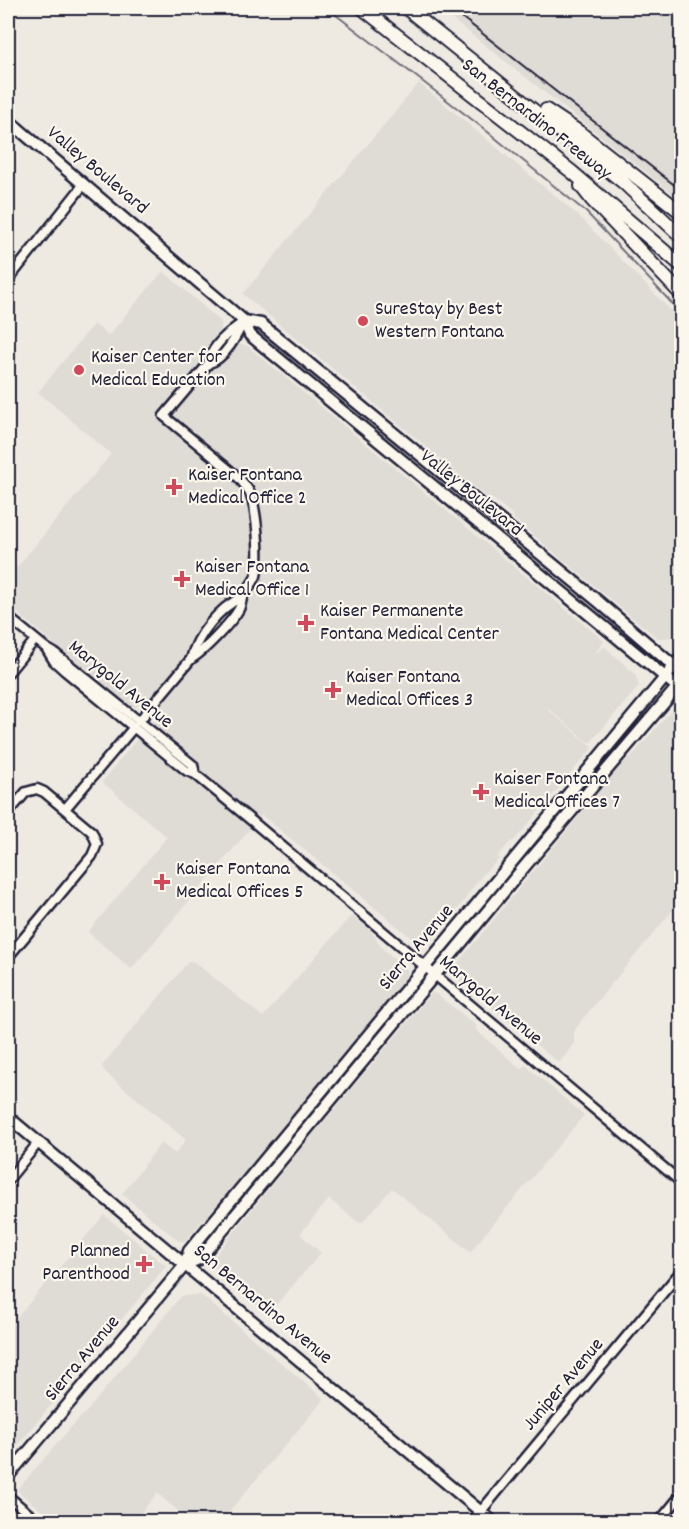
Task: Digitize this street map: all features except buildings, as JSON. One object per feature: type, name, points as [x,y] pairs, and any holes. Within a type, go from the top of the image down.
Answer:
[{"type":"highway","name":"San Bernardino Freeway","points":[[362,8],[572,172],[681,266]]},
{"type":"highway","name":"San Bernardino Freeway","points":[[406,8],[623,182],[681,237]]},
{"type":"highway","points":[[473,60],[579,132],[681,213]]},
{"type":"highway","points":[[572,172],[592,200],[681,295]]},
{"type":"main road","name":"Valley Boulevard","points":[[8,120],[244,321],[250,335],[680,687]]},
{"type":"main road","name":"Valley Boulevard","points":[[244,321],[261,324],[599,602],[678,670]]},
{"type":"main road","points":[[377,441],[407,453],[416,460],[427,461]]},
{"type":"main road","name":"Sierra Avenue","points":[[8,1476],[185,1265],[189,1251],[424,967],[666,677],[678,670],[681,657]]},
{"type":"main road","name":"Sierra Avenue","points":[[185,1265],[199,1259],[434,976],[680,687]]},
{"type":"main road","points":[[284,1157],[291,1139],[321,1102],[317,1096]]},
{"type":"main road","name":"San Bernardino Avenue","points":[[8,1117],[493,1521]]},
{"type":"street","points":[[8,280],[84,184]]},
{"type":"street","points":[[65,809],[191,659],[201,635],[221,611],[242,597],[254,582],[257,568],[256,529],[252,500],[248,490],[239,478],[164,416],[209,363],[210,356],[231,331],[244,321]]},
{"type":"street","points":[[191,659],[215,638],[240,608],[242,597]]},
{"type":"street","points":[[215,638],[214,631],[223,618],[221,611]]},
{"type":"street","name":"Marygold Avenue","points":[[8,617],[56,654],[187,771],[195,774],[353,905],[681,1183]]},
{"type":"street","points":[[8,673],[35,640]]},
{"type":"street","name":"Marygold Avenue","points":[[46,648],[54,661],[137,724]]},
{"type":"street","points":[[8,813],[23,795],[35,788],[44,792],[65,809],[94,834],[97,841],[96,850],[8,957]]},
{"type":"street","points":[[8,1180],[38,1143]]},
{"type":"street","name":"Juniper Avenue","points":[[472,1521],[681,1270]]},
{"type":"street","points":[[659,1521],[681,1494]]},
{"type":"street","points":[[8,1496],[38,1521]]},
{"type":"shaded area","points":[[438,8],[681,8],[681,200]]},
{"type":"shaded area","points":[[419,83],[580,217],[681,321],[680,637],[658,638],[514,519],[513,515],[493,499],[490,500],[243,294]]},
{"type":"shaded area","name":"Kaiser Permanente Fontana Medical Center","points":[[163,271],[221,322],[221,332],[238,345],[246,345],[604,641],[595,653],[605,647],[635,674],[639,686],[591,742],[588,742],[550,710],[550,707],[548,710],[593,747],[514,841],[510,842],[498,856],[499,859],[484,873],[465,900],[427,945],[419,944],[262,815],[131,969],[88,932],[167,837],[102,782],[157,715],[141,703],[136,707],[128,706],[8,605],[8,578],[111,454],[38,392],[94,324],[109,335]]},
{"type":"shaded area","points":[[676,705],[682,707],[681,900],[581,1021],[574,1032],[574,1044],[560,1062],[556,1061],[452,974],[452,970],[621,765],[632,756]]},
{"type":"shaded area","points":[[350,917],[371,931],[381,947],[406,968],[408,972],[405,979],[237,1181],[185,1241],[179,1241],[122,1194],[161,1143],[175,1154],[186,1140],[106,1073],[102,1066],[189,961],[194,962],[263,1017]]},
{"type":"shaded area","points":[[432,993],[477,1026],[475,1029],[521,1069],[525,1065],[584,1115],[470,1252],[392,1188],[362,1223],[329,1199],[300,1234],[321,1253],[268,1314],[209,1263]]},
{"type":"shaded area","points":[[104,1215],[166,1266],[8,1457],[8,1328]]},
{"type":"shaded area","points":[[201,1295],[324,1399],[221,1521],[190,1521],[157,1493],[134,1521],[54,1521],[18,1489],[88,1410],[181,1296]]},
{"type":"waterway","points":[[327,8],[483,128],[586,212],[682,314]]},
{"type":"railway","points":[[450,8],[682,191]]},
{"type":"place","name":"SureStay by Best Western Fontana","points":[[363,321]]},
{"type":"place","name":"Kaiser Center for Medical Education","points":[[79,370]]},
{"type":"place","name":"Kaiser Fontana Medical Office 2","points":[[174,487]]},
{"type":"place","name":"Kaiser Fontana Medical Office 1","points":[[182,579]]},
{"type":"place","name":"Kaiser Permanente Fontana Medical Center","points":[[306,623]]},
{"type":"place","name":"Kaiser Fontana Medical Offices 3","points":[[333,690]]},
{"type":"place","name":"Kaiser Fontana Medical Offices 7","points":[[481,792]]},
{"type":"place","name":"Kaiser Fontana Medical Offices 5","points":[[162,882]]},
{"type":"place","name":"Planned Parenthood","points":[[144,1264]]}]
